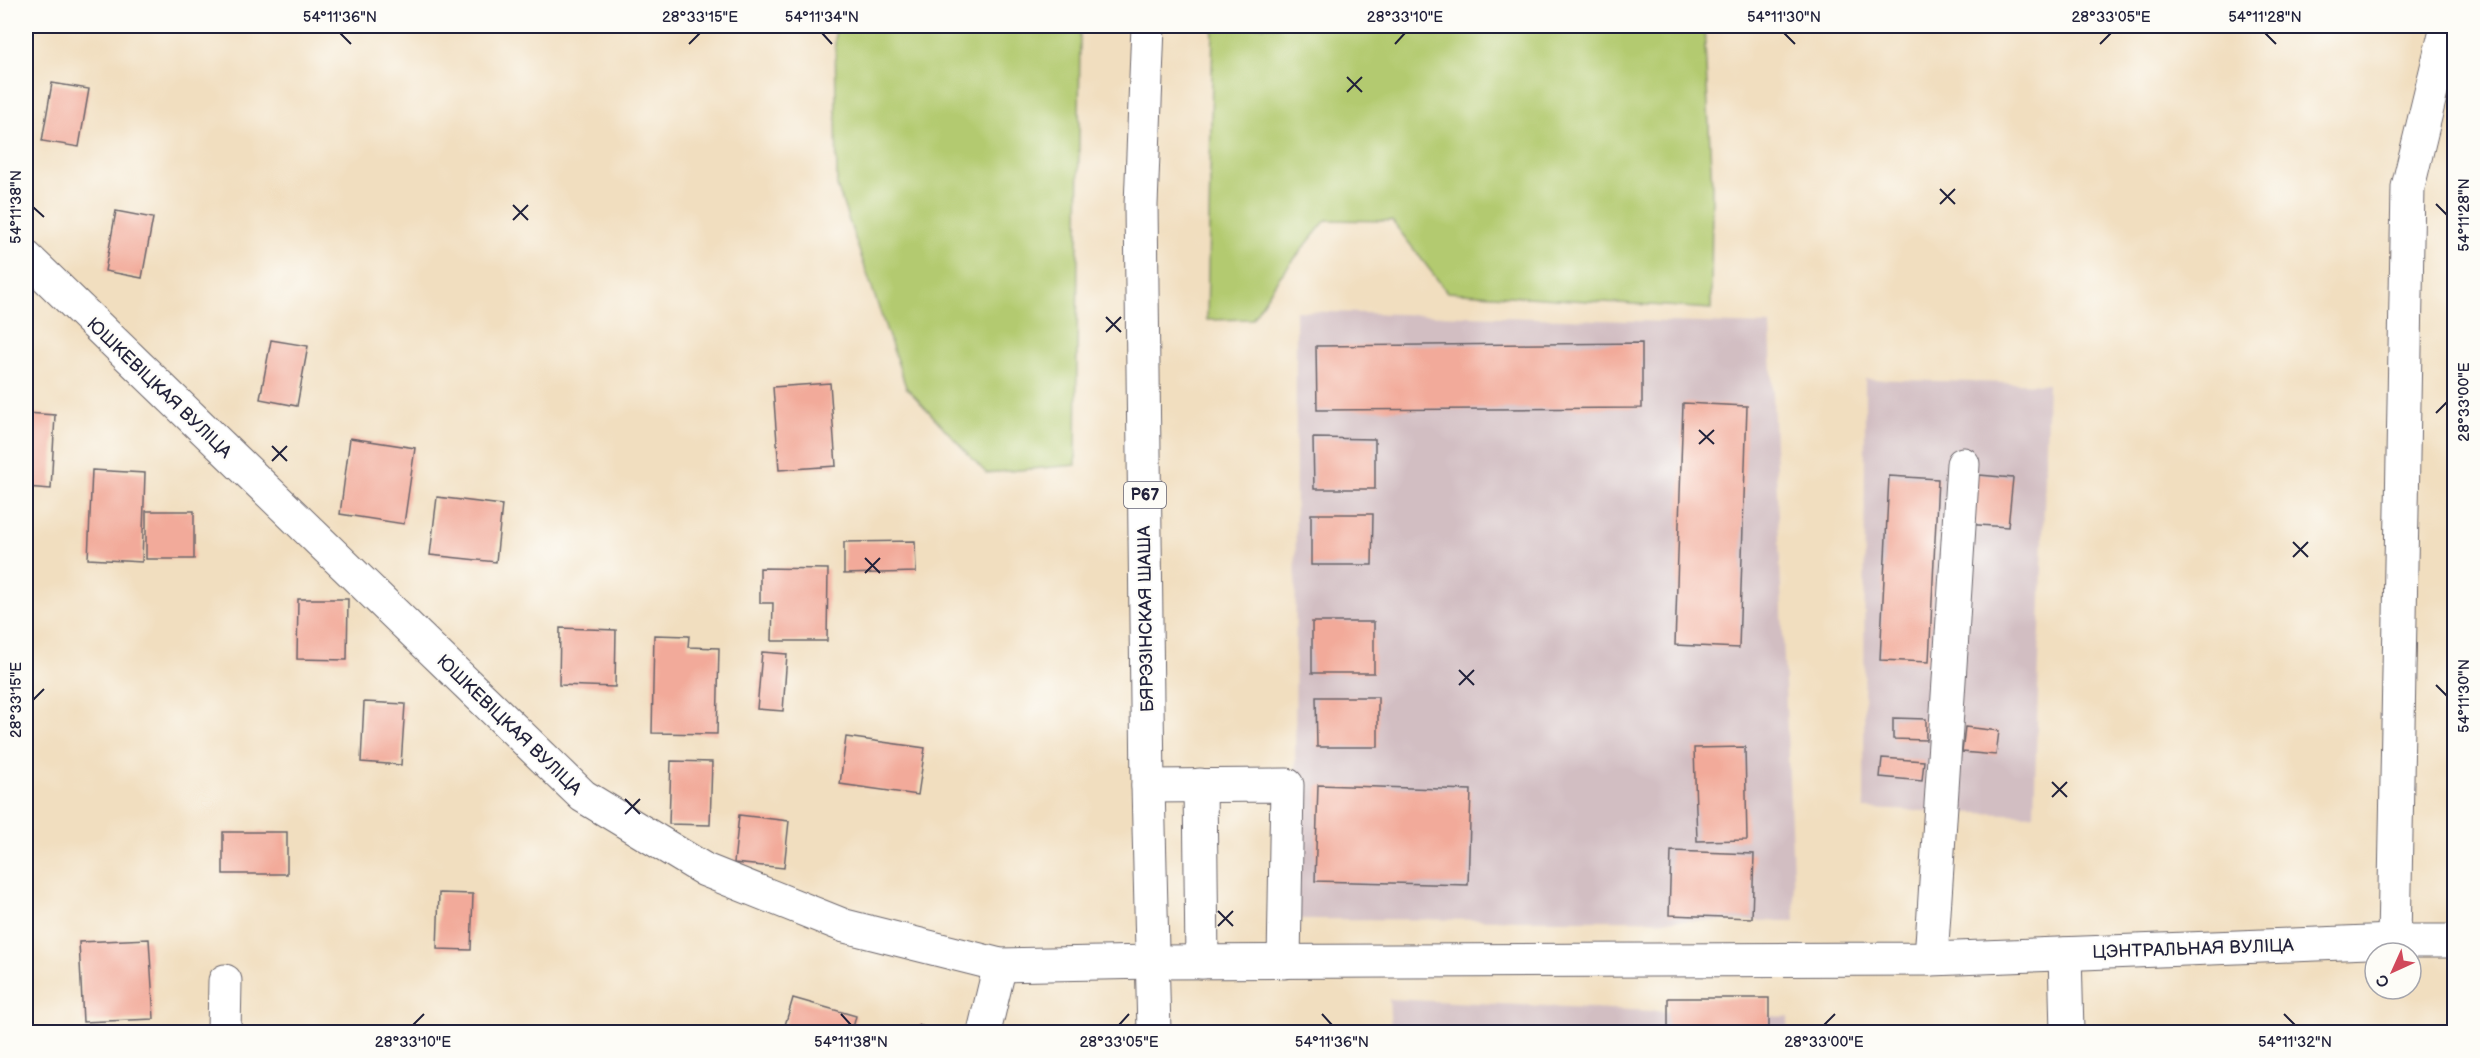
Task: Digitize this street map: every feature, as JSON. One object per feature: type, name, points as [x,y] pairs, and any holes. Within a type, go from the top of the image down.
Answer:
[{"type":"street","name":"БЯРЭЗІНСКАЯ ШАША","points":[[1148,26],[1141,205],[1148,786],[1154,1032]]},
{"type":"street","points":[[2394,941],[2409,187],[2447,26]]},
{"type":"street","name":"ЮШКЕВІЦКАЯ ВУЛІЦА","points":[[26,257],[583,796],[705,870],[845,926],[1000,965],[1284,962]]},
{"type":"street","points":[[1931,959],[1963,464]]},
{"type":"street","points":[[1200,785],[1202,962]]},
{"type":"street","points":[[1148,786],[1287,785],[1284,962]]},
{"type":"street","name":"ЦЭНТРАЛЬНАЯ ВУЛІЦА","points":[[2423,941],[2454,941]]},
{"type":"street","name":"ЦЭНТРАЛЬНАЯ ВУЛІЦА","points":[[1284,962],[1931,959],[2363,942]]},
{"type":"street","points":[[2065,954],[2067,1032]]},
{"type":"street","points":[[984,1032],[1000,965]]},
{"type":"street","points":[[224,1032],[225,981]]},
{"type":"shaded area","points":[[1296,311],[1770,325],[1795,921],[1295,919]]},
{"type":"shaded area","points":[[1865,379],[2048,384],[2034,815],[1864,809]]},
{"type":"shaded area","points":[[1389,999],[1788,1017],[1788,1032],[1391,1032]]},
{"type":"green space","points":[[835,26],[1080,26],[1076,465],[986,473],[906,387],[837,186]]},
{"type":"green space","points":[[1213,26],[1704,26],[1712,187],[1711,309],[1447,292],[1392,221],[1326,220],[1278,279],[1252,319],[1207,320]]},
{"type":"building","points":[[52,83],[89,89],[79,147],[42,141]]},
{"type":"building","points":[[116,211],[153,218],[142,278],[105,271]]},
{"type":"building","points":[[26,307],[33,307],[27,387],[26,387]]},
{"type":"building","points":[[271,340],[308,346],[297,406],[260,399]]},
{"type":"building","points":[[1642,343],[1642,408],[1317,410],[1316,346]]},
{"type":"building","points":[[830,383],[836,466],[779,470],[773,387]]},
{"type":"building","points":[[1683,403],[1747,406],[1739,648],[1675,645]]},
{"type":"building","points":[[26,413],[55,415],[51,489],[26,487]]},
{"type":"building","points":[[350,438],[415,448],[404,524],[340,514]]},
{"type":"building","points":[[1313,438],[1375,439],[1375,489],[1314,489]]},
{"type":"building","points":[[92,470],[145,473],[142,562],[88,559]]},
{"type":"building","points":[[1968,474],[2013,478],[2008,527],[1964,524]]},
{"type":"building","points":[[1889,476],[1938,479],[1929,662],[1880,660]]},
{"type":"building","points":[[437,497],[502,505],[496,562],[430,555]]},
{"type":"building","points":[[146,511],[194,511],[194,559],[146,559]]},
{"type":"building","points":[[1311,514],[1373,514],[1372,565],[1311,565]]},
{"type":"building","points":[[915,541],[916,572],[844,574],[844,542]]},
{"type":"building","points":[[760,568],[828,569],[827,641],[772,641],[773,603],[760,603]]},
{"type":"building","points":[[298,599],[348,599],[347,660],[297,659]]},
{"type":"building","points":[[1312,622],[1374,622],[1374,673],[1312,673]]},
{"type":"building","points":[[560,628],[616,630],[615,687],[559,685]]},
{"type":"building","points":[[654,635],[689,636],[688,647],[719,648],[717,734],[652,733]]},
{"type":"building","points":[[762,652],[787,654],[783,711],[757,709]]},
{"type":"building","points":[[1316,697],[1378,697],[1378,747],[1317,747]]},
{"type":"building","points":[[364,702],[405,704],[401,765],[361,762]]},
{"type":"building","points":[[1893,718],[1926,719],[1926,740],[1893,739]]},
{"type":"building","points":[[1965,727],[1999,731],[1996,755],[1962,752]]},
{"type":"building","points":[[846,737],[925,748],[918,795],[840,784]]},
{"type":"building","points":[[1745,747],[1747,840],[1697,841],[1694,748]]},
{"type":"building","points":[[1882,758],[1924,761],[1922,781],[1880,777]]},
{"type":"building","points":[[671,761],[712,762],[710,825],[669,824]]},
{"type":"building","points":[[1318,785],[1471,790],[1468,885],[1315,881]]},
{"type":"building","points":[[739,815],[789,821],[784,868],[734,863]]},
{"type":"building","points":[[223,832],[287,832],[287,874],[223,874]]},
{"type":"building","points":[[1671,851],[1754,854],[1752,918],[1669,915]]},
{"type":"building","points":[[439,893],[473,894],[471,950],[437,949]]},
{"type":"building","points":[[149,939],[154,1019],[83,1022],[79,942]]},
{"type":"building","points":[[793,998],[856,1016],[852,1032],[783,1032]]},
{"type":"building","points":[[1668,998],[1769,998],[1769,1032],[1668,1032]]},
{"type":"building","points":[[918,1025],[941,1032],[916,1032]]}]
